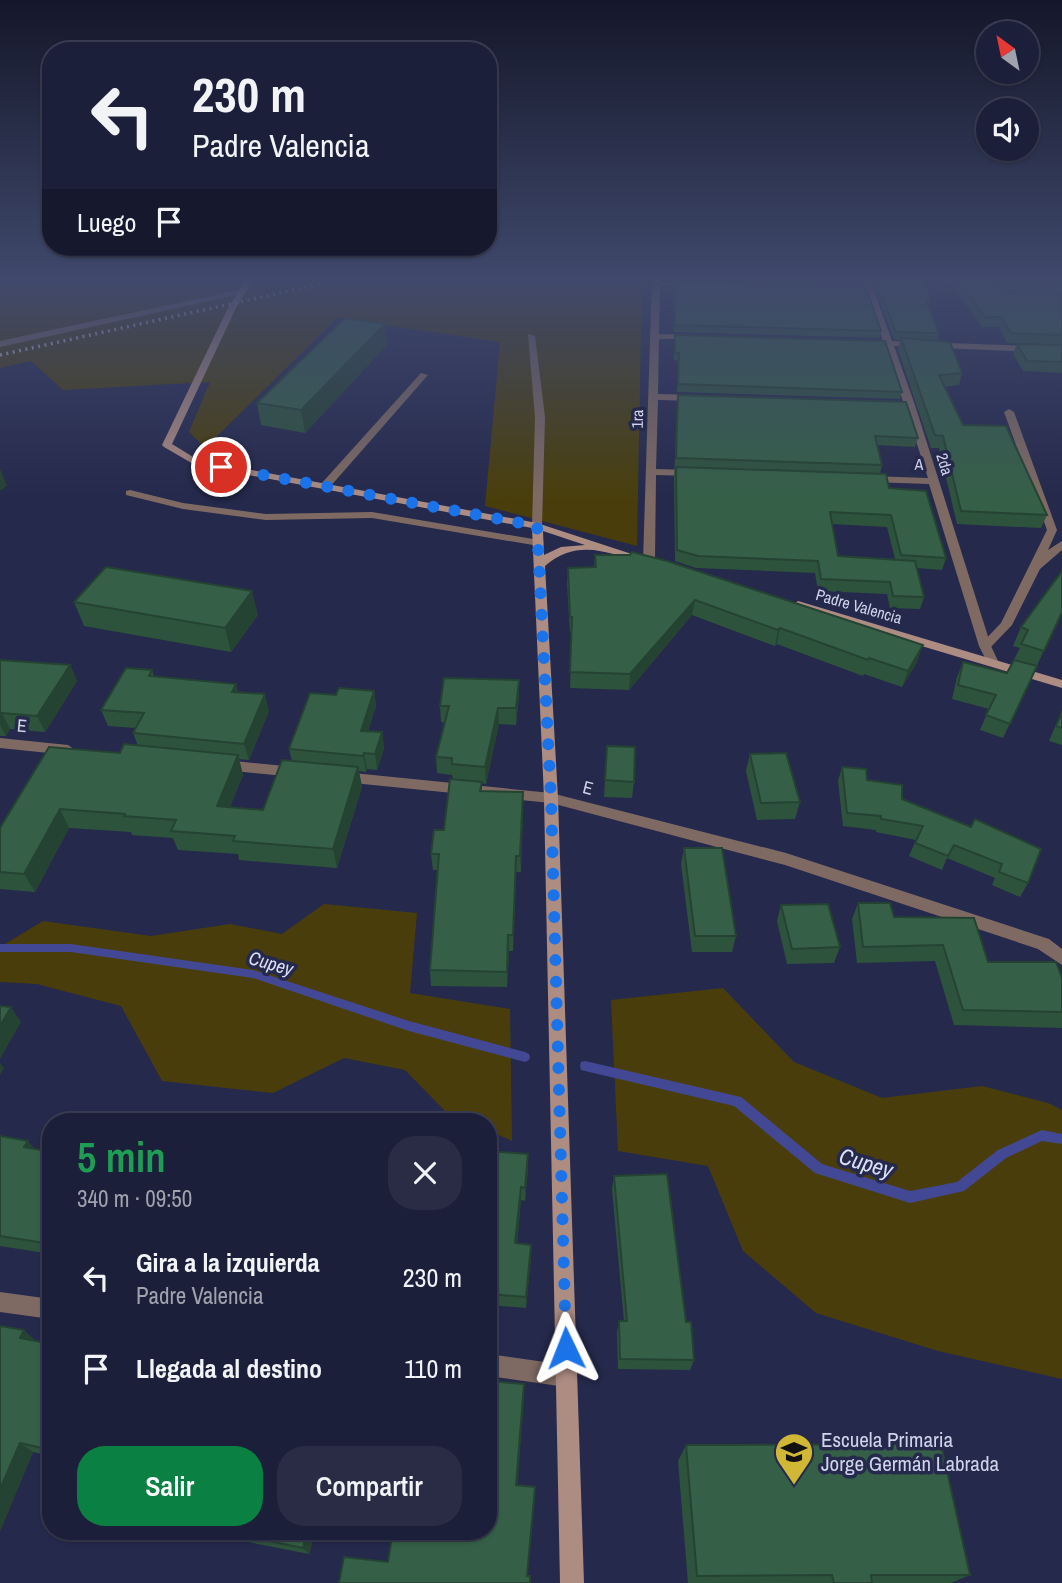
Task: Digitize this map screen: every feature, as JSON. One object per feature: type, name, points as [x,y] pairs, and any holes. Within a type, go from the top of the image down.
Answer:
[{"type":"street","points":[[213,351],[167,445],[195,462],[325,486],[605,548],[662,565]]},
{"type":"street","points":[[533,351],[540,417],[538,534],[551,798],[572,1583]]},
{"type":"street","name":"1ra","points":[[649,561],[654,351]]},
{"type":"street","name":"2da","points":[[891,351],[992,661]]},
{"type":"street","points":[[325,486],[424,375]]},
{"type":"street","points":[[653,397],[707,399]]},
{"type":"street","points":[[897,405],[911,405]]},
{"type":"street","points":[[985,646],[1006,625],[1052,530],[1009,412]]},
{"type":"street","points":[[651,472],[705,474]]},
{"type":"street","name":"A","points":[[853,478],[934,481]]},
{"type":"street","points":[[130,494],[183,506],[266,517],[372,516],[538,534]]},
{"type":"street","points":[[1035,567],[1062,544]]},
{"type":"street","points":[[540,564],[553,552],[564,549],[605,548]]},
{"type":"street","name":"Padre Valencia","points":[[781,600],[1062,684]]},
{"type":"street","name":"E","points":[[0,743],[48,754],[79,751]]},
{"type":"street","name":"E","points":[[204,763],[551,798],[786,859],[1043,944],[1062,958]]},
{"type":"street","points":[[0,1302],[42,1308]]},
{"type":"street","points":[[497,1366],[566,1376]]},
{"type":"shaded area","points":[[0,351],[304,351],[205,448],[189,432],[210,382],[63,390],[31,361],[0,368]]},
{"type":"shaded area","points":[[499,351],[641,351],[637,546],[485,506]]},
{"type":"shaded area","points":[[324,904],[417,913],[410,993],[510,1009],[512,1141],[497,1134],[497,1113],[449,1113],[405,1070],[344,1058],[273,1093],[162,1081],[121,1006],[37,984],[0,982],[0,947],[43,921],[151,936],[230,924],[282,934]]},
{"type":"shaded area","points":[[723,988],[794,1062],[882,1098],[982,1086],[1048,1103],[1062,1110],[1062,1379],[938,1351],[816,1313],[743,1251],[708,1166],[618,1151],[611,1000]]},
{"type":"building","points":[[311,351],[359,351],[301,410],[257,403]]},
{"type":"building","points":[[675,351],[888,351],[902,392],[678,384],[679,353]]},
{"type":"building","points":[[906,351],[953,351],[962,373],[939,375],[963,425],[1006,426],[1047,515],[961,511],[943,436],[935,435]]},
{"type":"building","points":[[1021,351],[1062,351],[1062,362],[1027,361]]},
{"type":"building","points":[[678,395],[906,402],[918,438],[875,436],[882,465],[676,458]]},
{"type":"building","points":[[676,467],[886,474],[889,488],[926,491],[946,558],[901,555],[891,515],[830,512],[838,556],[915,561],[924,597],[893,596],[890,582],[821,579],[818,561],[698,556],[677,550]]},
{"type":"building","points":[[632,552],[923,645],[908,671],[869,658],[868,660],[780,628],[778,630],[695,600],[630,674],[570,672],[572,617],[568,568],[596,567],[595,555],[630,555]]},
{"type":"building","points":[[106,567],[252,591],[225,628],[74,602]]},
{"type":"building","points":[[1062,571],[1062,612],[1044,651],[1021,644],[1028,630],[1021,627]]},
{"type":"building","points":[[0,660],[70,665],[37,716],[2,713],[0,716]]},
{"type":"building","points":[[1014,660],[1037,666],[1010,724],[986,715],[996,695],[958,685],[963,662],[1007,673]]},
{"type":"building","points":[[126,668],[152,670],[149,676],[236,684],[232,692],[265,694],[244,744],[133,733],[144,713],[101,710]]},
{"type":"building","points":[[444,678],[519,680],[516,708],[498,708],[485,767],[452,764],[452,758],[436,757],[449,706],[440,706]]},
{"type":"building","points":[[339,688],[374,691],[361,731],[382,732],[375,754],[364,753],[363,756],[289,749],[310,693],[336,695]]},
{"type":"building","points":[[1062,713],[1062,728],[1056,726]]},
{"type":"building","points":[[124,744],[238,755],[217,806],[263,810],[282,760],[358,767],[333,849],[233,841],[235,836],[171,831],[176,820],[60,809],[24,874],[0,872],[0,828],[49,747],[120,753]]},
{"type":"building","points":[[607,746],[635,747],[634,782],[605,780]]},
{"type":"building","points":[[786,753],[800,802],[761,803],[750,754]]},
{"type":"building","points":[[842,767],[866,769],[867,780],[902,785],[902,799],[971,827],[975,819],[1041,849],[1028,883],[999,872],[1002,864],[954,845],[948,856],[915,843],[923,826],[881,819],[881,816],[847,813]]},
{"type":"building","points":[[450,779],[482,782],[480,791],[523,792],[520,856],[516,856],[513,935],[508,935],[507,972],[430,970],[439,854],[431,854],[434,830],[444,830]]},
{"type":"building","points":[[684,848],[722,848],[736,936],[695,936]]},
{"type":"building","points":[[858,903],[890,903],[894,917],[974,918],[988,962],[1056,962],[1062,978],[1062,1012],[963,1010],[943,945],[863,947]]},
{"type":"building","points":[[828,904],[840,947],[792,949],[781,905]]},
{"type":"building","points":[[0,1006],[11,1007],[0,1026]]},
{"type":"building","points":[[0,1136],[28,1141],[24,1147],[42,1150],[42,1243],[0,1236]]},
{"type":"building","points":[[497,1152],[528,1154],[525,1188],[521,1187],[515,1243],[531,1245],[526,1297],[497,1295]]},
{"type":"building","points":[[667,1174],[686,1322],[691,1322],[694,1360],[620,1359],[619,1321],[627,1321],[614,1176]]},
{"type":"building","points":[[0,1326],[24,1330],[20,1338],[42,1342],[42,1448],[20,1443],[0,1489]]},
{"type":"building","points":[[497,1382],[524,1384],[516,1485],[535,1487],[527,1576],[530,1576],[530,1583],[339,1583],[344,1557],[388,1562],[392,1540],[497,1540]]},
{"type":"building","points":[[941,1444],[970,1575],[871,1575],[872,1583],[834,1583],[832,1575],[697,1576],[686,1445]]},
{"type":"building","points":[[264,1540],[305,1540],[303,1548]]},
{"type":"waterway","name":"Cupey","points":[[0,948],[71,948],[253,974],[409,1026],[525,1057]]},
{"type":"waterway","name":"Cupey","points":[[585,1066],[737,1101],[819,1169],[910,1197],[960,1187],[1002,1154],[1042,1135],[1062,1139]]},
{"type":"railway","points":[[0,355],[19,351]]},
{"type":"place","name":"Escuela Primaria Jorge Germán Labrada","points":[[794,1486]]},
{"type":"route","points":[[221,467],[537,526],[551,798],[566,1348]]}]
